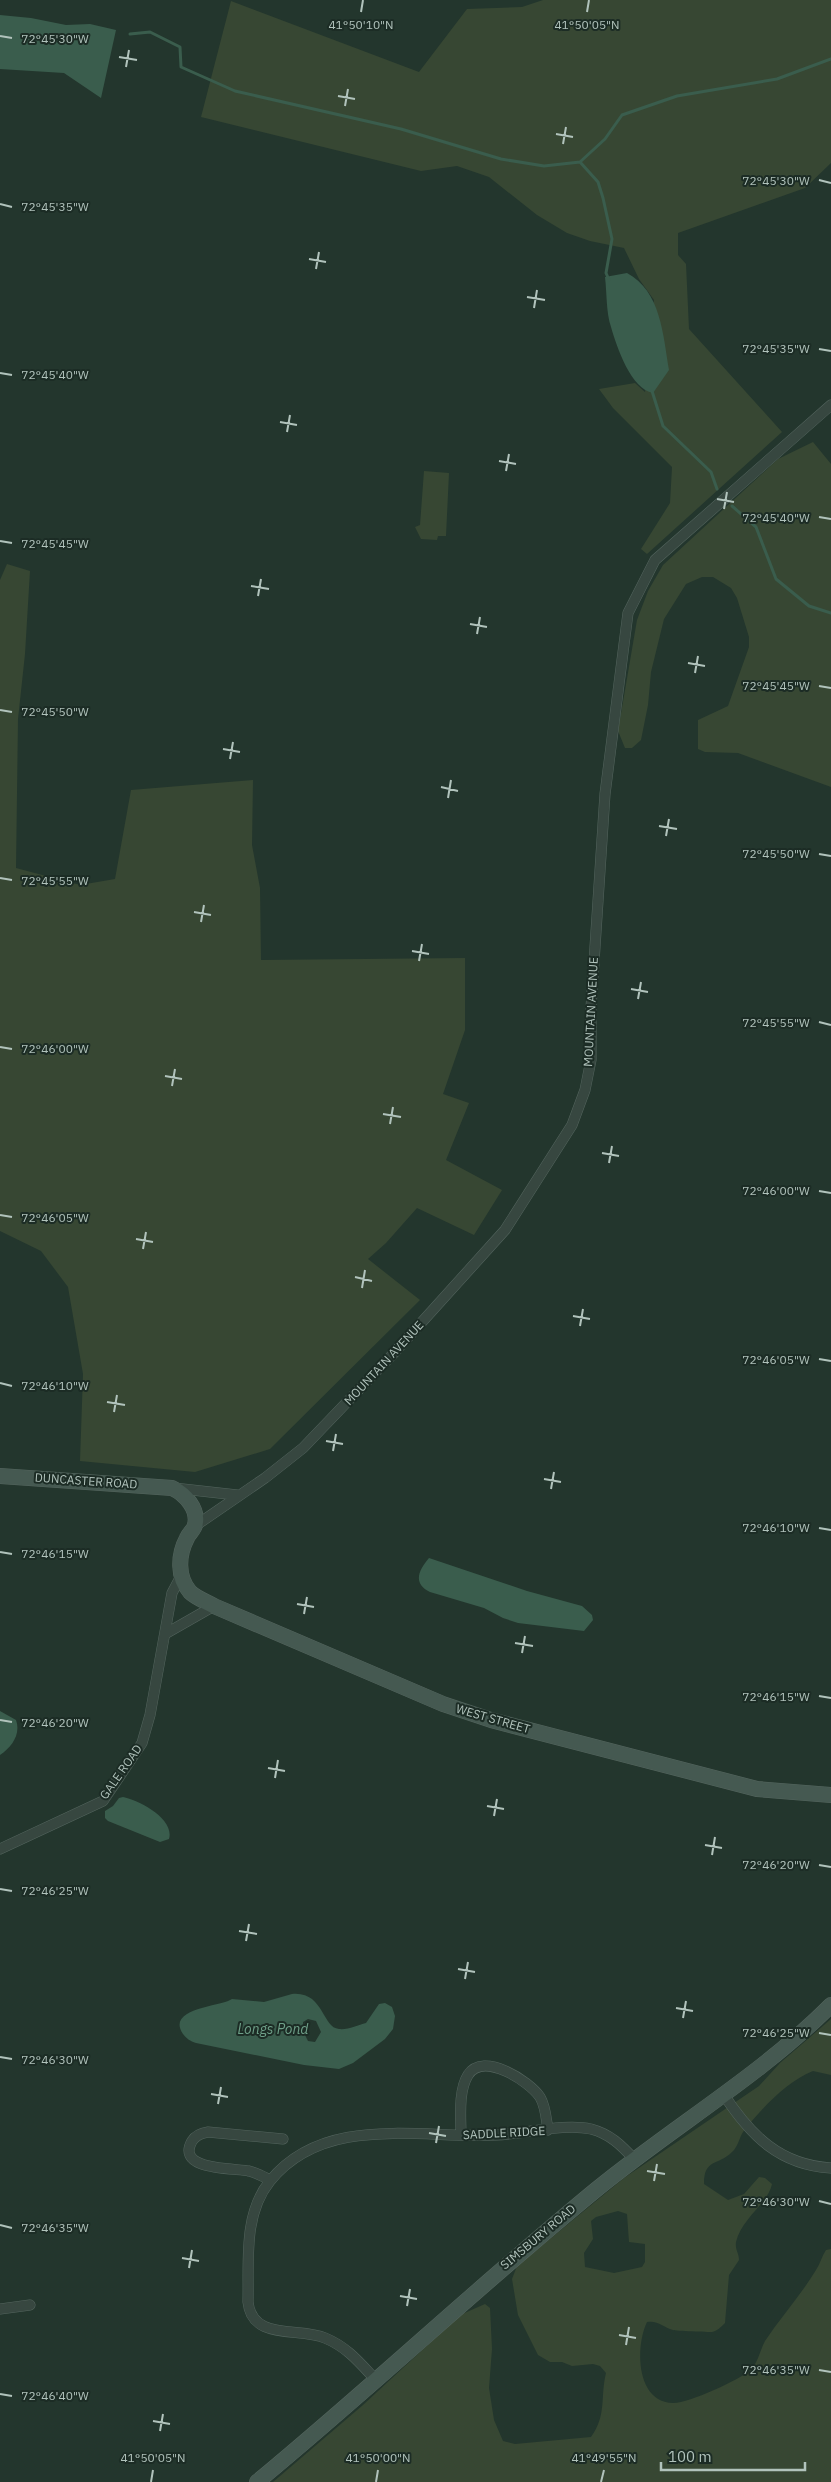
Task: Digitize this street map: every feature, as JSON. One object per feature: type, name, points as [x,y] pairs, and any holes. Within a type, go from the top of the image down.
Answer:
[{"type":"street","name":"MOUNTAIN AVENUE","points":[[181,1576],[179,1560],[187,1538],[195,1526],[303,1448],[419,1325],[505,1230],[572,1125],[585,1090],[591,1060],[591,1008],[605,794],[628,613],[655,560],[831,405]]},
{"type":"street","name":"DUNCASTER ROAD","points":[[0,1476],[172,1488],[238,1495]]},
{"type":"street","points":[[172,1488],[187,1498],[196,1515],[195,1526]]},
{"type":"street","name":"WEST STREET","points":[[181,1576],[191,1593],[214,1606],[443,1704],[491,1720],[756,1790],[831,1795]]},
{"type":"street","name":"GALE ROAD","points":[[0,1849],[103,1801],[142,1743],[150,1714],[172,1593],[181,1576]]},
{"type":"street","points":[[165,1634],[214,1606]]},
{"type":"street","name":"SIMSBURY ROAD","points":[[257,2482],[314,2434],[496,2272],[634,2159],[772,2060],[831,2005]]},
{"type":"street","points":[[461,2135],[461,2108],[466,2078],[473,2069],[485,2066],[506,2071],[535,2091],[543,2105],[548,2130]]},
{"type":"street","points":[[724,2095],[736,2113],[765,2143],[801,2164],[831,2168]]},
{"type":"street","name":"SADDLE RIDGE","points":[[375,2379],[352,2354],[340,2345],[320,2336],[269,2328],[252,2315],[248,2302],[250,2230],[258,2203],[270,2180],[292,2161],[310,2150],[350,2137],[379,2133],[496,2135],[583,2128],[604,2133],[616,2140],[634,2159]]},
{"type":"street","points":[[270,2180],[253,2172],[199,2164],[192,2156],[191,2144],[197,2135],[208,2132],[283,2139]]},
{"type":"street","points":[[0,2309],[30,2305]]},
{"type":"shaded area","points":[[543,0],[831,0],[831,163],[805,188],[678,233],[678,255],[686,264],[689,329],[782,432],[647,554],[641,549],[670,503],[672,467],[613,408],[599,389],[635,383],[645,392],[654,300],[639,279],[624,248],[590,241],[567,233],[537,215],[489,177],[457,166],[421,171],[201,117],[231,1],[419,72],[467,9],[522,7]]},
{"type":"shaded area","points":[[813,442],[831,464],[831,787],[738,753],[705,752],[698,749],[698,720],[728,706],[749,647],[749,637],[737,598],[731,588],[713,577],[702,577],[686,584],[664,619],[651,672],[648,705],[641,740],[632,748],[625,748],[618,731],[637,620],[648,591],[663,565],[778,459]]},
{"type":"shaded area","points":[[424,471],[449,473],[446,536],[438,536],[437,540],[421,539],[415,527],[420,525]]},
{"type":"shaded area","points":[[7,564],[30,571],[25,654],[18,719],[16,868],[80,885],[115,879],[131,790],[253,780],[252,845],[260,888],[261,960],[465,958],[465,1030],[443,1094],[469,1103],[446,1160],[502,1190],[474,1235],[417,1208],[386,1243],[368,1259],[420,1300],[270,1449],[195,1472],[80,1461],[83,1374],[68,1287],[41,1251],[0,1231],[0,580]]},
{"type":"shaded area","points":[[831,2019],[831,2075],[813,2071],[784,2089],[750,2123],[734,2150],[709,2166],[706,2170],[704,2184],[728,2200],[744,2194],[759,2177],[765,2178],[772,2184],[766,2197],[743,2226],[736,2242],[739,2260],[729,2275],[725,2323],[712,2332],[675,2330],[657,2323],[647,2322],[643,2333],[640,2358],[645,2384],[661,2400],[673,2403],[701,2396],[743,2375],[755,2365],[765,2341],[810,2279],[826,2250],[831,2249],[831,2482],[273,2482],[363,2405],[460,2315],[485,2304],[490,2308],[492,2349],[489,2388],[494,2420],[503,2441],[515,2444],[591,2437],[596,2429],[601,2413],[606,2373],[600,2366],[593,2364],[572,2366],[562,2362],[550,2362],[538,2355],[518,2315],[512,2279],[517,2266],[624,2178],[759,2086],[780,2063]],"holes":[[[618,2211],[627,2214],[629,2242],[645,2244],[645,2262],[642,2267],[614,2273],[585,2267],[584,2253],[593,2239],[591,2221],[596,2217]]]},
{"type":"water","points":[[0,15],[31,18],[66,25],[90,24],[116,30],[101,98],[64,73],[0,69]]},
{"type":"water","points":[[627,273],[638,281],[654,302],[662,329],[669,370],[653,393],[645,390],[632,376],[621,356],[609,321],[605,277]]},
{"type":"water","points":[[429,1558],[527,1591],[582,1606],[592,1615],[593,1620],[584,1631],[518,1623],[484,1608],[430,1592],[421,1585],[419,1580],[422,1567]]},
{"type":"water","points":[[0,1711],[16,1720],[17,1730],[12,1744],[0,1755]]},
{"type":"water","points":[[123,1797],[146,1806],[161,1818],[167,1824],[169,1839],[160,1842],[108,1821],[105,1818],[105,1811],[113,1806],[119,1798]]},
{"type":"water","name":"Longs Pond","points":[[292,1994],[303,1995],[316,2003],[329,2023],[339,2029],[366,2023],[379,2004],[385,2003],[392,2007],[395,2016],[393,2029],[385,2039],[353,2063],[339,2069],[304,2065],[196,2043],[184,2036],[180,2025],[182,2019],[188,2013],[232,1999],[264,2002]],"holes":[[[308,2019],[316,2021],[321,2032],[315,2042],[308,2041],[303,2031],[303,2022]]]},
{"type":"waterway","points":[[130,34],[150,32],[180,47],[181,67],[235,91],[401,129],[501,159],[544,166],[580,162],[605,139],[622,115],[677,96],[777,79],[831,59]]},
{"type":"waterway","points":[[580,162],[598,182],[603,198],[612,239],[606,273],[609,280]]},
{"type":"waterway","points":[[652,391],[663,426],[711,472],[717,489]]},
{"type":"waterway","points":[[732,506],[756,527],[776,579],[809,606],[831,613]]}]
